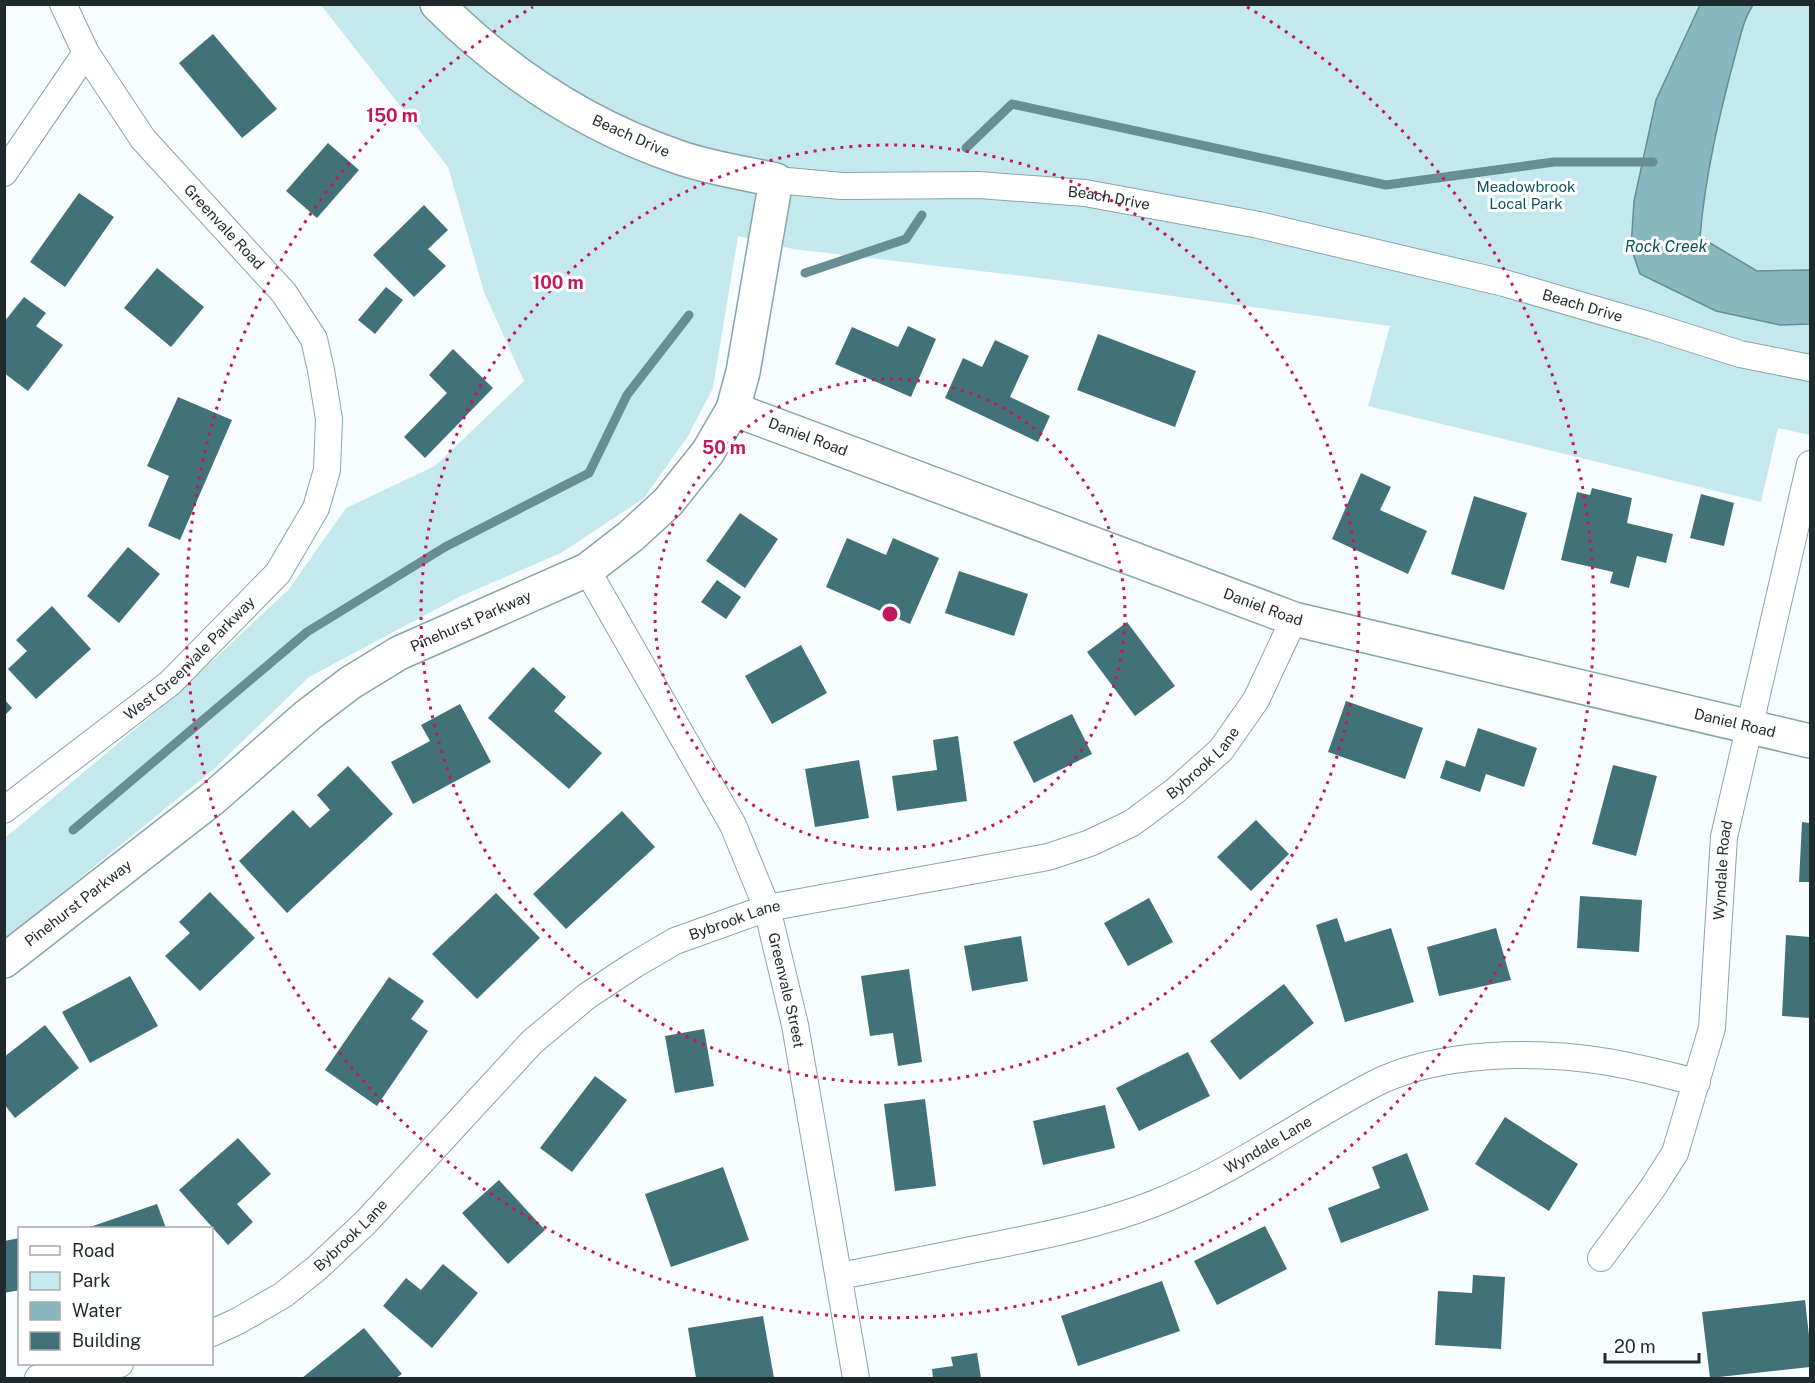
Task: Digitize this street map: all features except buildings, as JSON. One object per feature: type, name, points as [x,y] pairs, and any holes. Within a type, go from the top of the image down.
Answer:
[{"type":"street","name":"Greenvale Road","points":[[63,4],[86,53],[143,139],[284,293],[314,339],[329,419],[327,470]]},
{"type":"street","name":"Beach Drive","points":[[437,4],[469,36],[503,63],[572,109],[625,136],[680,158],[776,180],[842,186],[979,185],[1085,193],[1259,225],[1504,283],[1740,354],[1810,369]]},
{"type":"street","points":[[4,173],[86,53]]},
{"type":"street","name":"Pinehurst Parkway","points":[[4,961],[212,800],[308,715],[350,683],[399,653],[588,570],[631,536],[668,502],[708,452],[734,409],[743,372],[776,180]]},
{"type":"street","name":"Daniel Road","points":[[734,409],[1294,620],[1810,741]]},
{"type":"street","name":"Wyndale Road","points":[[1601,1258],[1652,1189],[1675,1153],[1712,1028],[1724,837],[1810,464]]},
{"type":"street","name":"West Greenvale Parkway","points":[[4,810],[170,683],[278,573],[316,507],[327,470]]},
{"type":"street","name":"Greenvale Street","points":[[588,570],[716,792],[733,825],[767,908],[795,1025],[856,1378]]},
{"type":"street","name":"Bybrook Lane","points":[[213,1333],[283,1295],[317,1268],[366,1222],[532,1042],[587,996],[675,941],[767,908],[1048,857],[1090,843],[1132,823],[1175,791],[1221,750],[1256,700],[1294,620]]},
{"type":"street","name":"Wyndale Lane","points":[[839,1276],[1043,1236],[1104,1221],[1154,1204],[1239,1161],[1374,1084],[1413,1069],[1454,1060],[1509,1055],[1607,1062],[1697,1082]]},
{"type":"street","points":[[39,1378],[114,1365]]},
{"type":"green space","name":"Meadowbrook Local Park","points":[[321,5],[1810,5],[1810,435],[1778,428],[1761,502],[1368,406],[1390,326],[1064,281],[793,249],[738,236],[713,388],[688,436],[644,498],[561,553],[461,596],[309,677],[214,769],[5,939],[5,838],[176,695],[289,589],[346,508],[435,466],[524,381],[484,292],[448,167]]},
{"type":"water","name":"Rock Creek","points":[[1700,5],[1753,5],[1742,30],[1718,124],[1705,191],[1700,237],[1757,271],[1810,270],[1810,324],[1780,325],[1716,311],[1640,274],[1631,248],[1634,201],[1656,100]]},
{"type":"waterway","points":[[966,148],[1012,104],[1386,185],[1554,162],[1653,162]]},
{"type":"waterway","points":[[805,273],[906,239],[922,215]]},
{"type":"waterway","points":[[73,830],[307,632],[445,547],[589,473],[627,395],[689,315]]}]
